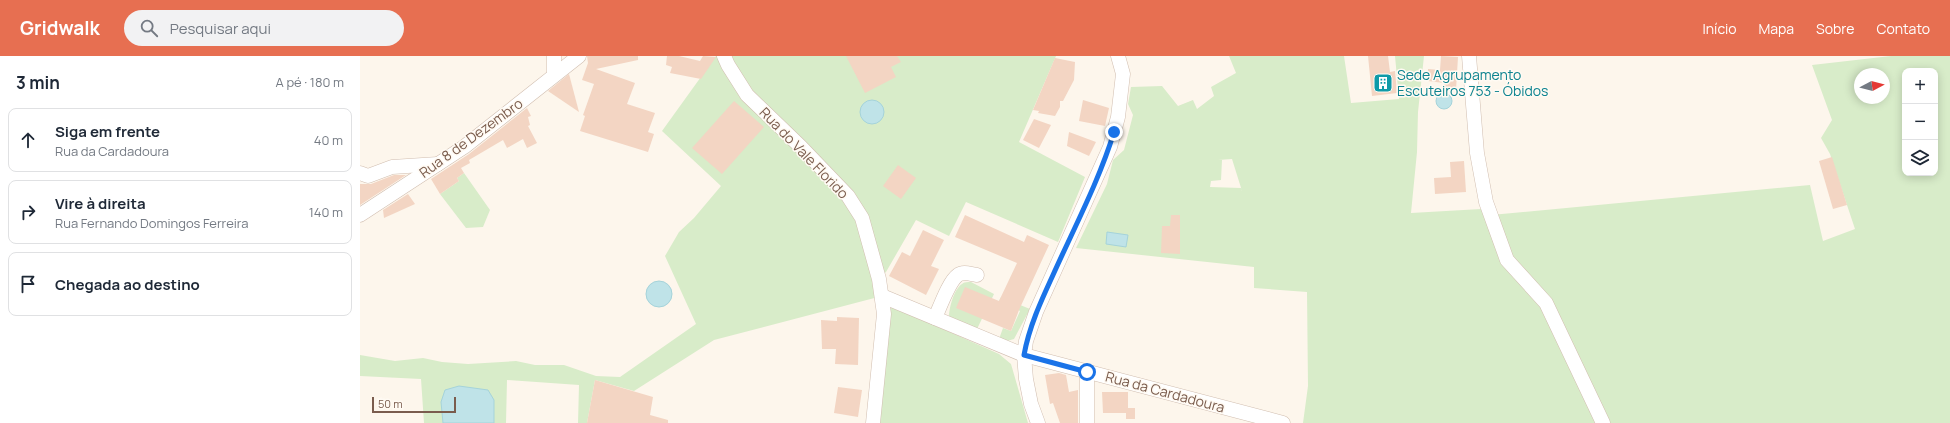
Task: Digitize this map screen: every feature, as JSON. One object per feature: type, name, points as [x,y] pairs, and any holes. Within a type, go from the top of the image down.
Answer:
[{"type":"street","points":[[554,56],[554,75]]},
{"type":"street","name":"Rua 8 de Dezembro","points":[[360,215],[464,147],[579,56]]},
{"type":"street","name":"Rua do Vale Florido","points":[[724,56],[747,95],[801,147],[848,196],[862,218],[874,258],[884,314],[873,423]]},
{"type":"street","points":[[1108,56],[1121,88]]},
{"type":"street","points":[[1038,423],[1028,392],[1024,355],[1026,341],[1036,312],[1110,147],[1118,117],[1123,74],[1118,56]]},
{"type":"street","points":[[1469,56],[1477,153],[1486,202],[1507,260],[1546,303],[1603,423]]},
{"type":"street","points":[[360,174],[368,176],[392,167],[438,164]]},
{"type":"street","points":[[935,318],[953,280],[958,274],[966,273],[977,275]]},
{"type":"street","name":"Rua da Cardadoura","points":[[882,296],[1024,355],[1283,423]]},
{"type":"street","points":[[1087,372],[1087,423]]},
{"type":"green space","points":[[716,56],[1056,56],[1019,142],[1085,177],[1058,242],[966,202],[949,236],[916,220],[886,272],[879,279],[882,296],[714,340],[634,391],[595,380],[587,423],[578,423],[579,385],[507,380],[506,423],[494,423],[494,400],[442,402],[443,423],[424,423],[421,379],[360,376],[360,355],[395,361],[423,358],[442,362],[468,364],[516,361],[535,365],[564,365],[596,376],[620,377],[696,324],[665,256],[679,232],[694,218],[721,186],[662,131]]},
{"type":"green space","points":[[1229,56],[1344,56],[1351,103],[1399,99],[1395,56],[1424,56],[1418,112],[1417,152],[1411,213],[1489,209],[1491,215],[1810,185],[1823,241],[1855,229],[1830,154],[1821,138],[1832,120],[1812,65],[1891,56],[1950,56],[1950,423],[1303,423],[1308,386],[1307,292],[1254,288],[1254,267],[1076,248],[1107,184],[1113,160],[1124,150],[1133,115],[1128,104],[1131,87],[1162,86],[1178,106],[1193,100],[1197,109],[1214,96],[1211,87],[1236,73]],"holes":[[[1232,159],[1242,191],[1241,188],[1210,187],[1211,181],[1221,180],[1222,160],[1218,160]]]},
{"type":"green space","points":[[464,173],[490,210],[483,227],[466,228],[440,194],[459,181],[457,178]]},
{"type":"green space","points":[[966,282],[971,282],[994,294],[977,329],[949,317],[954,294],[959,286]]},
{"type":"green space","points":[[882,296],[934,325],[999,354],[1011,364],[1028,423],[873,423]]},
{"type":"green space","points":[[1001,297],[1030,309],[1014,339],[1007,341],[999,339],[1003,328],[1011,331],[1020,311],[999,301]]},
{"type":"water","points":[[1444,93],[1450,95],[1452,101],[1450,107],[1444,109],[1438,107],[1436,101],[1438,95]]},
{"type":"water","points":[[872,100],[881,103],[884,112],[881,121],[872,124],[863,121],[860,112],[863,103]]},
{"type":"water","points":[[1107,232],[1128,235],[1126,247],[1106,244]]},
{"type":"water","points":[[659,281],[669,284],[672,294],[669,304],[659,307],[649,304],[646,294],[649,284]]},
{"type":"water","points":[[459,386],[488,390],[494,400],[494,423],[443,423],[441,402],[445,390]]},
{"type":"building","points":[[587,56],[638,56],[638,60],[596,69],[635,83],[627,104],[655,113],[648,132],[654,134],[648,152],[580,131],[585,116],[583,115],[594,84],[582,80],[588,63]]},
{"type":"building","points":[[667,56],[679,56],[700,61],[703,56],[716,57],[701,79],[670,73],[672,67],[666,65]]},
{"type":"building","points":[[846,56],[897,56],[901,62],[891,67],[896,77],[865,93]]},
{"type":"building","name":"Sede Agrupamento Escuteiros 753 - Óbidos","points":[[1368,56],[1388,56],[1390,72],[1395,71],[1397,93],[1372,96]]},
{"type":"building","points":[[1441,56],[1458,57],[1456,90],[1444,89],[1444,83],[1428,81],[1428,69],[1440,70]]},
{"type":"building","points":[[1055,58],[1075,62],[1074,80],[1063,101],[1060,101],[1060,107],[1055,116],[1038,113],[1039,111],[1033,110]]},
{"type":"building","points":[[569,74],[579,112],[548,91]]},
{"type":"building","points":[[1083,100],[1109,108],[1105,126],[1079,121]]},
{"type":"building","points":[[734,101],[764,127],[722,174],[692,148]]},
{"type":"building","points":[[527,108],[531,116],[528,117],[530,125],[528,126],[537,143],[527,148],[523,139],[507,148],[503,140],[469,160],[470,163],[461,168],[464,173],[457,178],[459,181],[440,194],[431,179],[469,154]]},
{"type":"building","points":[[1034,119],[1051,125],[1039,148],[1023,140]]},
{"type":"building","points":[[1069,132],[1096,142],[1089,156],[1067,146]]},
{"type":"building","points":[[1832,157],[1847,205],[1833,209],[1819,161]]},
{"type":"building","points":[[1464,161],[1466,192],[1435,194],[1434,178],[1451,177],[1450,162]]},
{"type":"building","points":[[898,165],[916,178],[901,199],[883,186]]},
{"type":"building","points":[[394,175],[406,175],[360,205],[360,184],[371,184]]},
{"type":"building","points":[[408,194],[415,204],[384,218],[383,210]]},
{"type":"building","points":[[965,215],[1024,242],[1027,235],[1049,245],[1011,331],[956,308],[965,287],[999,301],[1017,263],[955,237]]},
{"type":"building","points":[[1171,215],[1180,215],[1180,254],[1161,253],[1162,226],[1170,226]]},
{"type":"building","points":[[923,230],[944,240],[931,266],[939,269],[926,295],[889,276],[902,252],[910,256]]},
{"type":"building","points":[[837,317],[859,318],[858,365],[835,364],[836,349],[822,349],[821,320],[837,321]]},
{"type":"building","points":[[1059,373],[1066,375],[1069,392],[1078,390],[1078,423],[1060,423],[1053,403],[1050,404],[1045,375]]},
{"type":"building","points":[[595,380],[653,397],[650,415],[668,420],[668,423],[587,423]]},
{"type":"building","points":[[838,387],[862,390],[858,417],[834,413]]},
{"type":"building","points":[[1102,392],[1128,392],[1128,408],[1135,408],[1135,419],[1126,419],[1126,413],[1103,413]]},
{"type":"place","name":"Sede Agrupamento Escuteiros 753 - Óbidos","points":[[1383,83]]},
{"type":"route","points":[[1087,372],[1024,355],[1026,341],[1036,312],[1100,171],[1110,147],[1114,132]]}]
